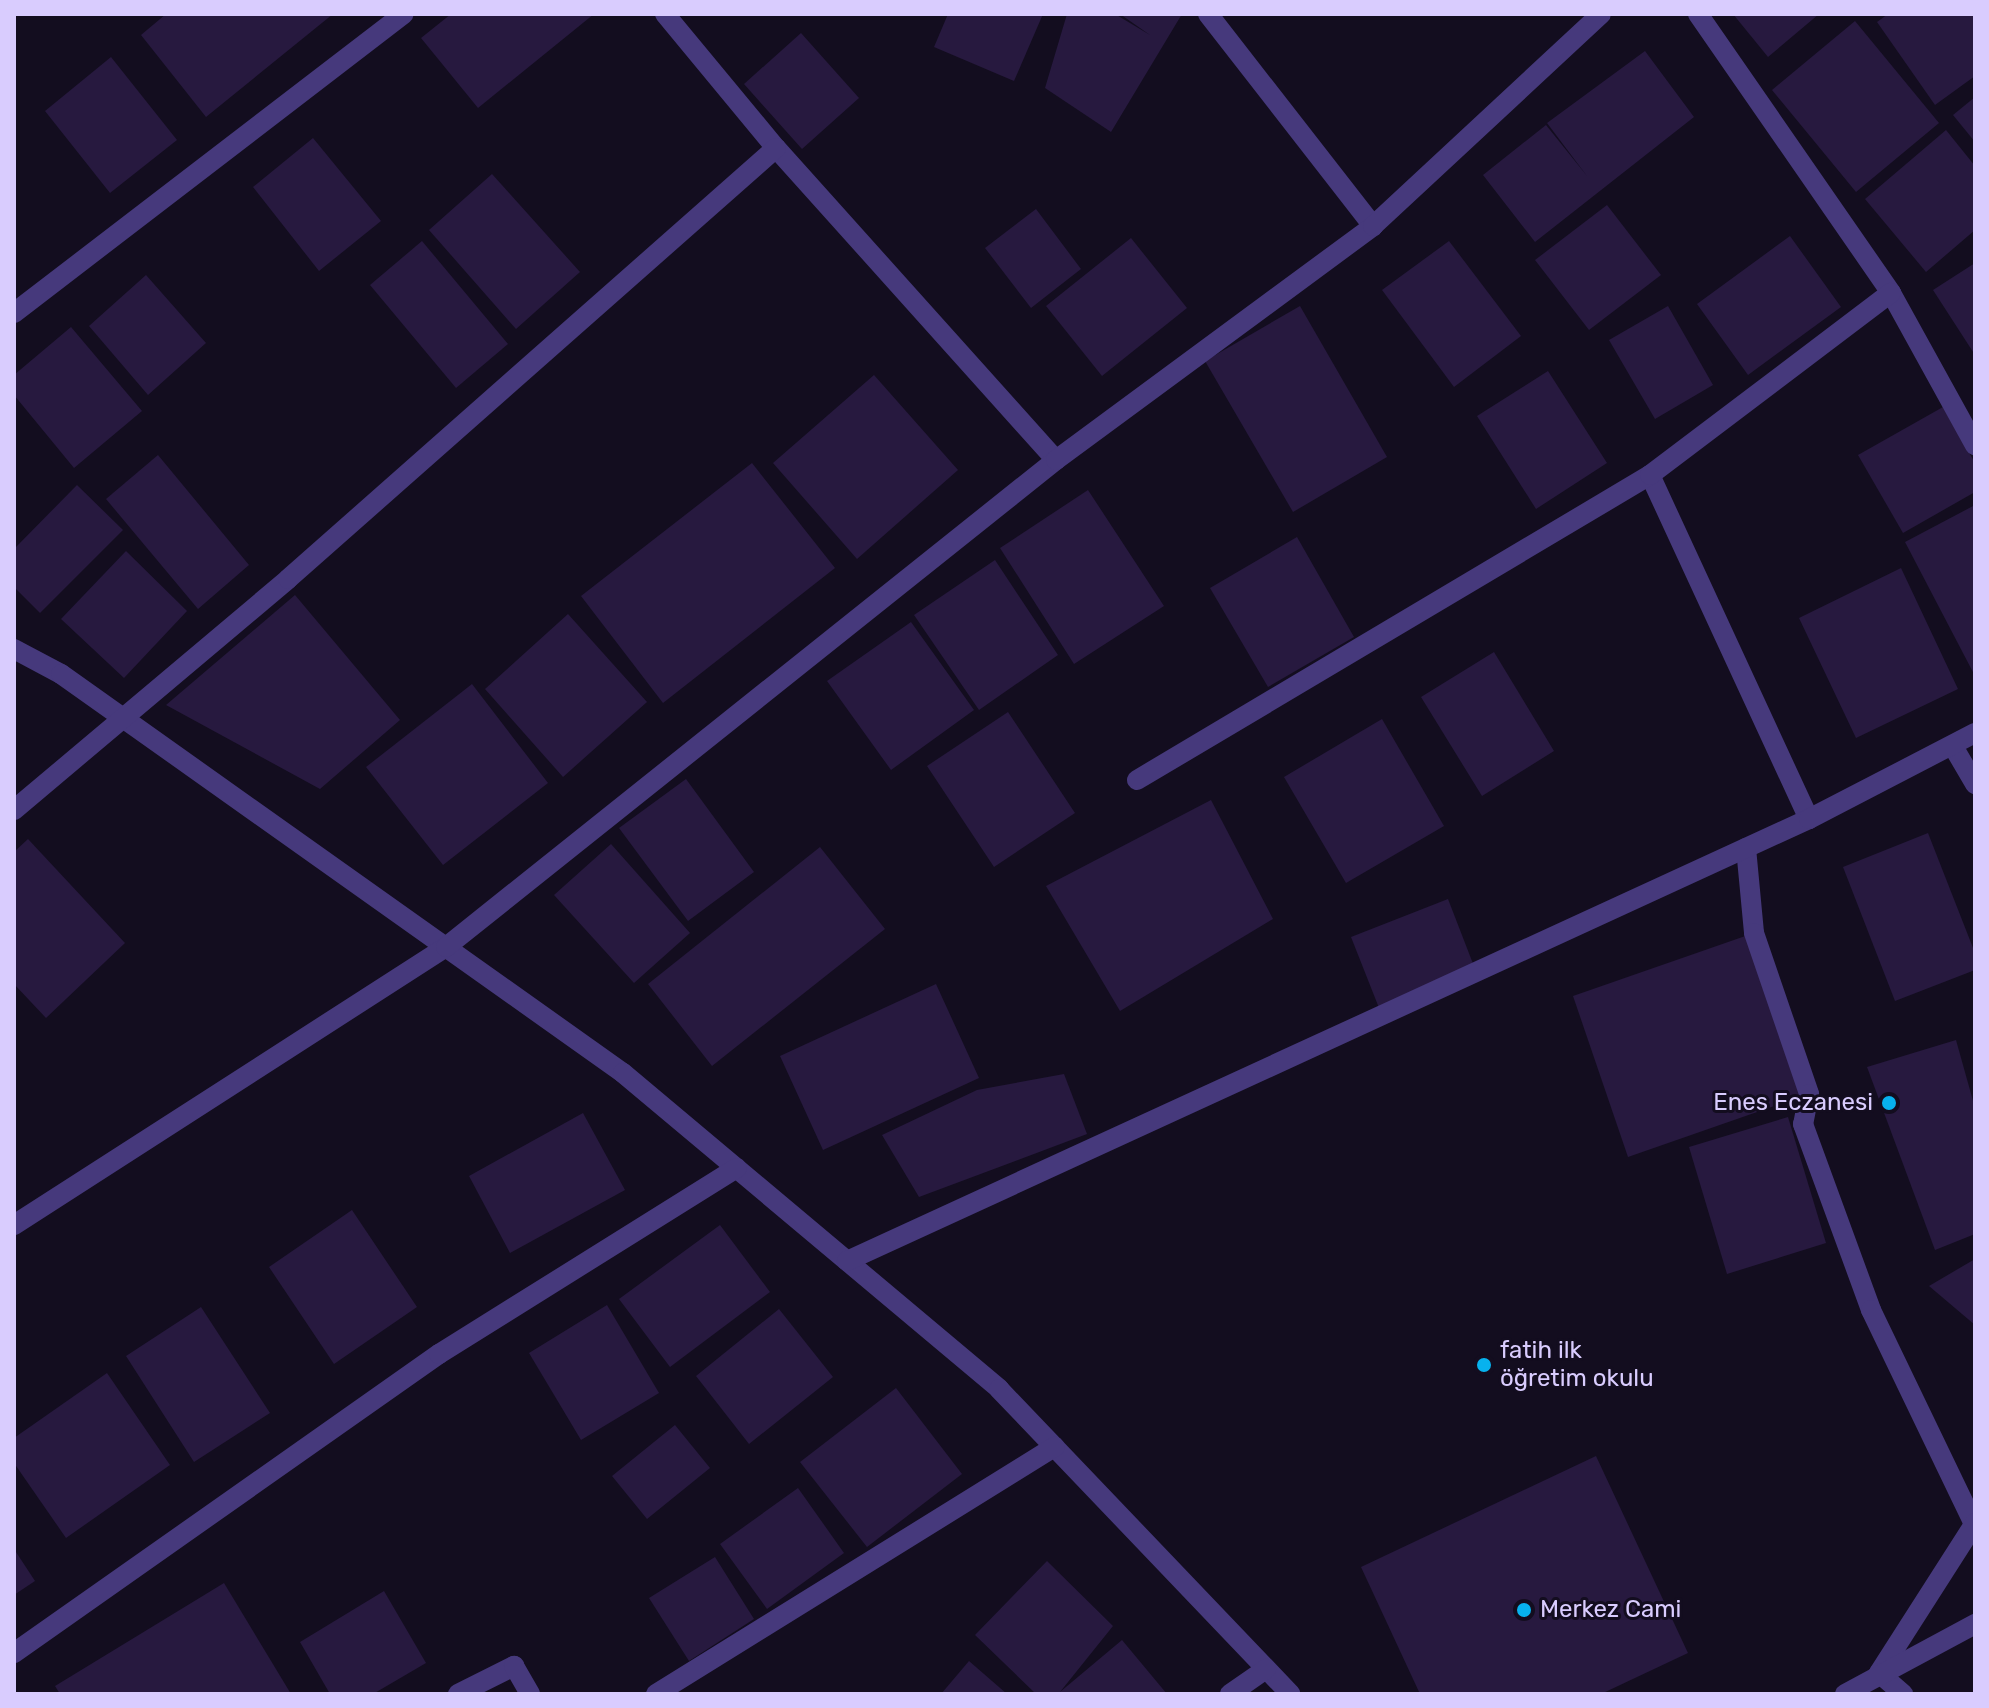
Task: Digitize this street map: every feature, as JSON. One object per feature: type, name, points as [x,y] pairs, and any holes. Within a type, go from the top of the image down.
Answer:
[{"type":"street","points":[[14,313],[404,14]]},
{"type":"street","points":[[1208,14],[1373,226]]},
{"type":"street","points":[[14,1225],[446,947],[1056,460],[1373,226],[1601,14]]},
{"type":"street","points":[[1698,14],[1891,293],[1975,445]]},
{"type":"street","points":[[672,18],[776,148],[1056,460]]},
{"type":"street","points":[[14,810],[776,148]]},
{"type":"street","points":[[1137,780],[1650,475],[1891,293]]},
{"type":"street","points":[[1650,475],[1809,819]]},
{"type":"street","points":[[14,649],[61,674],[623,1073],[999,1389],[1290,1694]]},
{"type":"street","points":[[847,1261],[1809,819],[1954,748],[1975,733]]},
{"type":"street","points":[[1954,748],[1975,784]]},
{"type":"street","points":[[1746,848],[1754,933],[1809,1094],[1803,1124],[1871,1310],[1974,1523],[1879,1673]]},
{"type":"street","points":[[14,1653],[439,1354],[737,1168]]},
{"type":"street","points":[[656,1694],[1055,1447]]},
{"type":"street","points":[[1845,1694],[1975,1624]]},
{"type":"street","points":[[458,1694],[514,1666],[530,1694]]},
{"type":"street","points":[[1230,1694],[1266,1669]]},
{"type":"street","points":[[1879,1673],[1903,1694]]},
{"type":"building","points":[[166,14],[333,14],[206,117],[141,35]]},
{"type":"building","points":[[451,14],[594,14],[478,108],[421,38]]},
{"type":"building","points":[[948,14],[1043,14],[1014,81],[934,47]]},
{"type":"building","points":[[1067,14],[1115,14],[1150,35],[1120,14],[1182,14],[1111,132],[1045,88]]},
{"type":"building","points":[[1733,14],[1819,14],[1768,57]]},
{"type":"building","points":[[1888,14],[1975,14],[1975,76],[1935,105],[1877,22]]},
{"type":"building","points":[[1855,21],[1939,123],[1856,192],[1772,90]]},
{"type":"building","points":[[801,33],[859,98],[802,149],[744,84]]},
{"type":"building","points":[[1645,51],[1694,117],[1535,242],[1483,175],[1546,125],[1587,176],[1547,123]]},
{"type":"building","points":[[111,57],[177,140],[110,193],[45,111]]},
{"type":"building","points":[[1975,97],[1975,142],[1953,115]]},
{"type":"building","points":[[1946,130],[1975,166],[1975,230],[1926,272],[1865,199]]},
{"type":"building","points":[[313,138],[381,221],[319,271],[253,187]]},
{"type":"building","points":[[492,174],[580,272],[516,329],[429,230]]},
{"type":"building","points":[[1607,205],[1661,275],[1589,330],[1535,260]]},
{"type":"building","points":[[1036,209],[1081,269],[1031,308],[985,248]]},
{"type":"building","points":[[1790,236],[1841,307],[1748,375],[1697,304]]},
{"type":"building","points":[[1131,238],[1187,308],[1102,376],[1046,306]]},
{"type":"building","points":[[422,241],[508,344],[456,388],[370,285]]},
{"type":"building","points":[[1449,241],[1521,336],[1454,387],[1382,290]]},
{"type":"building","points":[[1975,263],[1975,355],[1933,290]]},
{"type":"building","points":[[146,275],[206,343],[148,395],[89,326]]},
{"type":"building","points":[[1300,306],[1387,457],[1293,512],[1205,361]]},
{"type":"building","points":[[1668,306],[1713,385],[1655,419],[1609,340]]},
{"type":"building","points":[[71,327],[142,411],[74,468],[14,395],[14,375]]},
{"type":"building","points":[[1548,371],[1607,463],[1536,509],[1477,416]]},
{"type":"building","points":[[874,375],[958,470],[857,559],[773,463]]},
{"type":"building","points":[[1943,407],[1975,463],[1975,492],[1903,533],[1858,455]]},
{"type":"building","points":[[158,455],[249,565],[198,609],[106,499]]},
{"type":"building","points":[[752,463],[835,568],[663,703],[581,596]]},
{"type":"building","points":[[77,485],[123,530],[40,613],[14,587],[14,549]]},
{"type":"building","points":[[1088,490],[1164,606],[1074,664],[1000,548]]},
{"type":"building","points":[[1975,505],[1975,676],[1905,542]]},
{"type":"building","points":[[1297,537],[1354,637],[1268,687],[1210,588]]},
{"type":"building","points":[[126,551],[187,611],[124,678],[61,619]]},
{"type":"building","points":[[995,560],[1058,655],[979,710],[914,615]]},
{"type":"building","points":[[1901,568],[1958,689],[1856,738],[1799,618]]},
{"type":"building","points":[[295,595],[400,720],[320,789],[166,705]]},
{"type":"building","points":[[568,614],[647,702],[563,777],[485,689]]},
{"type":"building","points":[[911,622],[974,710],[891,770],[827,681]]},
{"type":"building","points":[[1494,652],[1554,751],[1482,796],[1421,697]]},
{"type":"building","points":[[472,684],[548,783],[443,865],[366,767]]},
{"type":"building","points":[[1008,712],[1075,813],[994,867],[927,766]]},
{"type":"building","points":[[1382,719],[1444,826],[1346,883],[1284,777]]},
{"type":"building","points":[[686,779],[754,872],[688,921],[619,828]]},
{"type":"building","points":[[1211,800],[1273,919],[1120,1011],[1046,886]]},
{"type":"building","points":[[1928,833],[1975,953],[1975,970],[1895,1001],[1843,867]]},
{"type":"building","points":[[28,839],[125,943],[46,1018],[14,984],[14,852]]},
{"type":"building","points":[[611,844],[690,933],[634,983],[554,895]]},
{"type":"building","points":[[820,847],[885,929],[712,1066],[648,984]]},
{"type":"building","points":[[1448,899],[1477,974],[1381,1013],[1351,937]]},
{"type":"building","points":[[1754,933],[1809,1094],[1628,1157],[1573,996]]},
{"type":"building","points":[[936,984],[979,1078],[823,1150],[780,1056]]},
{"type":"building","points":[[1956,1040],[1975,1108],[1975,1234],[1935,1250],[1867,1067]]},
{"type":"building","points":[[1064,1074],[1087,1134],[919,1197],[882,1135],[977,1090]]},
{"type":"building","points":[[583,1113],[625,1190],[510,1253],[469,1176]]},
{"type":"building","points":[[1788,1117],[1826,1243],[1727,1274],[1689,1147]]},
{"type":"building","points":[[352,1210],[417,1307],[334,1364],[269,1267]]},
{"type":"building","points":[[720,1225],[770,1292],[670,1367],[619,1299]]},
{"type":"building","points":[[1975,1259],[1975,1325],[1929,1286]]},
{"type":"building","points":[[607,1305],[659,1393],[581,1440],[529,1353]]},
{"type":"building","points":[[201,1307],[270,1413],[194,1462],[126,1356]]},
{"type":"building","points":[[779,1309],[833,1377],[749,1444],[696,1376]]},
{"type":"building","points":[[107,1373],[170,1465],[66,1538],[14,1463],[14,1438]]},
{"type":"building","points":[[896,1388],[962,1474],[867,1547],[800,1462]]},
{"type":"building","points":[[675,1425],[710,1468],[647,1519],[612,1476]]},
{"type":"building","name":"Merkez Cami","points":[[1596,1456],[1688,1653],[1601,1694],[1420,1694],[1361,1567]]},
{"type":"building","points":[[798,1488],[844,1553],[767,1609],[720,1544]]},
{"type":"building","points":[[14,1549],[35,1581],[14,1595]]},
{"type":"building","points":[[715,1557],[754,1619],[689,1661],[649,1598]]},
{"type":"building","points":[[1047,1561],[1113,1626],[1060,1692],[1122,1640],[1167,1694],[1036,1694],[975,1635]]},
{"type":"building","points":[[224,1583],[291,1694],[60,1694],[55,1686]]},
{"type":"building","points":[[384,1591],[426,1663],[373,1694],[330,1694],[300,1642]]},
{"type":"building","points":[[969,1661],[1007,1694],[941,1694]]},
{"type":"place","name":"Enes Eczanesi","points":[[1889,1103]]},
{"type":"place","name":"fatih ilk öğretim okulu","points":[[1484,1365]]},
{"type":"place","name":"Merkez Cami","points":[[1524,1610]]}]
